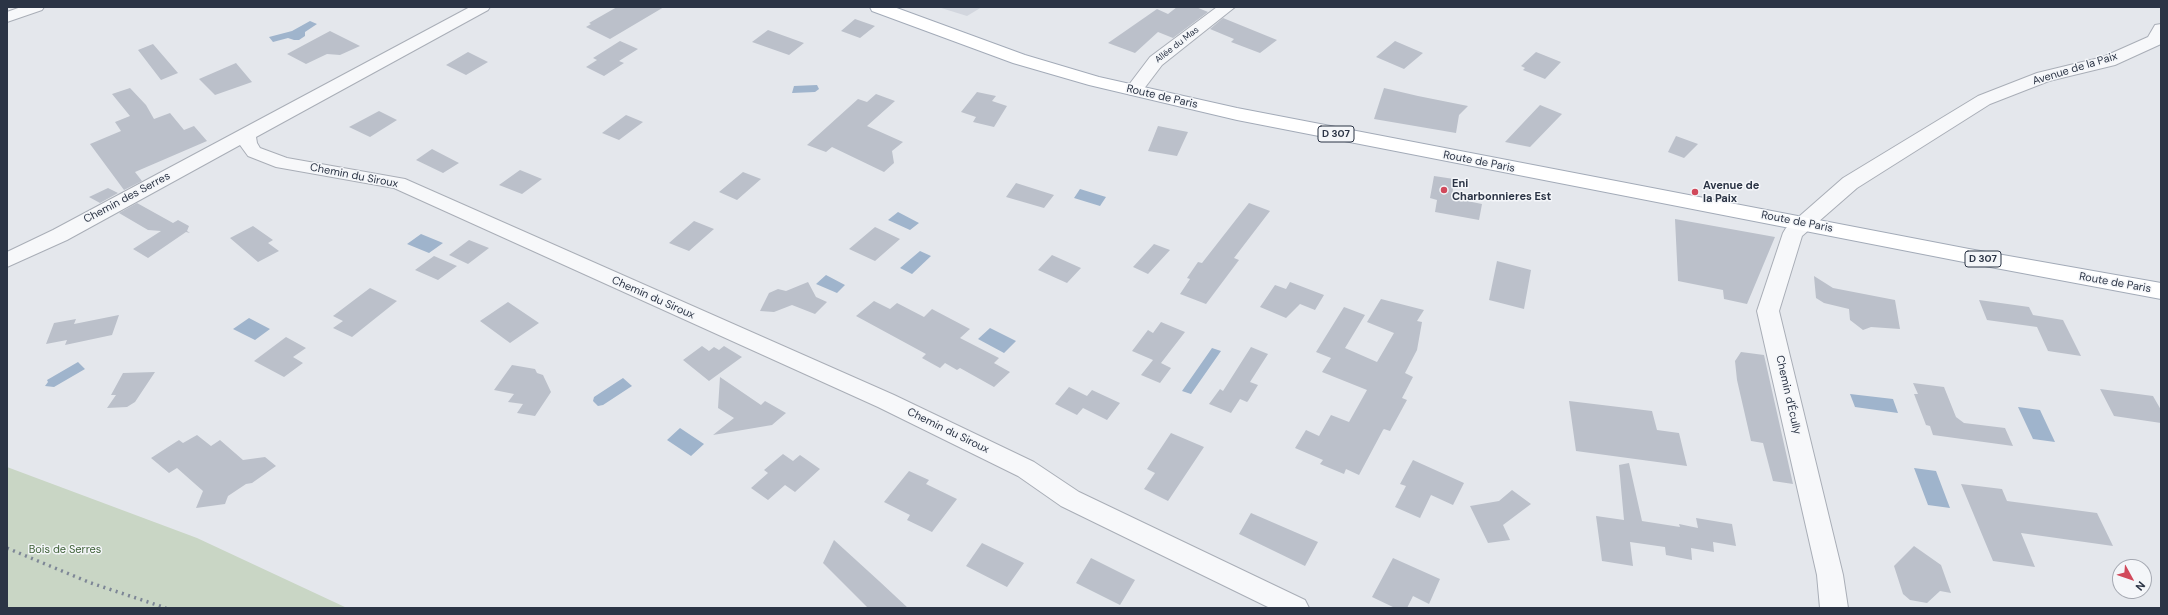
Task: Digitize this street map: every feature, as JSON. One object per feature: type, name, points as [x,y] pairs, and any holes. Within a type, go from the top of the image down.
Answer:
[{"type":"main road","name":"Route de Paris","points":[[878,7],[1020,59],[1095,82],[1237,114],[1805,222],[1962,255],[2161,291]]},
{"type":"street","points":[[7,17],[36,7]]},
{"type":"street","points":[[246,134],[482,7]]},
{"type":"street","name":"Allée du Mas","points":[[1134,90],[1156,60],[1227,7]]},
{"type":"street","name":"Avenue de la Paix","points":[[1805,222],[1850,183],[1984,100],[2043,77],[2109,61],[2155,40],[2161,29]]},
{"type":"street","name":"Chemin des Serres","points":[[7,260],[60,234],[246,134]]},
{"type":"street","name":"Chemin du Siroux","points":[[246,134],[248,144],[254,152],[283,163],[398,183],[886,401],[1026,469],[1070,499],[1296,608]]},
{"type":"street","name":"Chemin d'Écully","points":[[1805,222],[1794,233],[1768,311],[1830,575],[1834,608]]},
{"type":"street","name":"Chemin d'Écully","points":[[1830,575],[1845,608]]},
{"type":"shaded area","points":[[938,7],[982,7],[967,16]]},
{"type":"green space","name":"Bois de Serres","points":[[7,467],[197,538],[347,608],[7,608]]},
{"type":"water","points":[[310,21],[317,24],[305,32],[305,36],[299,40],[288,38],[273,42],[269,37],[292,31]]},
{"type":"water","points":[[817,85],[819,89],[815,92],[792,93],[794,86]]},
{"type":"water","points":[[1080,189],[1106,197],[1100,206],[1074,198]]},
{"type":"water","points":[[898,212],[919,223],[910,230],[888,220]]},
{"type":"water","points":[[421,234],[443,243],[429,253],[407,244]]},
{"type":"water","points":[[920,251],[931,256],[912,274],[900,268]]},
{"type":"water","points":[[826,275],[845,285],[837,293],[816,284]]},
{"type":"water","points":[[249,318],[270,329],[255,340],[233,329]]},
{"type":"water","points":[[990,328],[1016,341],[1004,353],[978,339]]},
{"type":"water","points":[[1212,348],[1221,351],[1191,394],[1182,391]]},
{"type":"water","points":[[78,362],[85,369],[54,387],[45,386],[48,382],[47,380]]},
{"type":"water","points":[[623,378],[632,386],[603,405],[598,406],[593,401],[594,397]]},
{"type":"water","points":[[1850,394],[1893,399],[1898,413],[1855,407]]},
{"type":"water","points":[[2018,407],[2040,410],[2055,442],[2033,439]]},
{"type":"water","points":[[680,428],[704,444],[691,456],[667,440]]},
{"type":"water","points":[[1914,468],[1936,471],[1950,508],[1928,505]]},
{"type":"building","points":[[617,7],[664,7],[610,39],[586,27],[591,24],[589,23]]},
{"type":"building","points":[[1177,7],[1196,7],[1208,12],[1173,38],[1158,32],[1135,53],[1108,43],[1157,9],[1168,14]]},
{"type":"building","points":[[1223,18],[1277,40],[1260,53],[1231,42],[1234,39],[1210,29]]},
{"type":"building","points":[[855,19],[875,26],[860,38],[841,31]]},
{"type":"building","points":[[768,30],[804,43],[789,55],[752,42]]},
{"type":"building","points":[[330,31],[360,46],[340,55],[327,54],[306,64],[287,54]]},
{"type":"building","points":[[620,41],[638,49],[619,61],[624,63],[604,76],[586,67],[597,60],[593,58]]},
{"type":"building","points":[[1395,41],[1423,53],[1404,69],[1376,57]]},
{"type":"building","points":[[153,44],[178,73],[161,80],[138,50]]},
{"type":"building","points":[[468,52],[488,62],[466,75],[446,65]]},
{"type":"building","points":[[1536,52],[1561,62],[1545,79],[1523,70],[1525,68],[1521,66]]},
{"type":"building","points":[[236,63],[252,82],[215,95],[199,79]]},
{"type":"building","points":[[130,88],[146,105],[154,119],[170,113],[184,130],[194,126],[207,141],[135,172],[142,181],[124,190],[90,144],[121,131],[115,122],[130,116],[112,94]]},
{"type":"building","points":[[1384,88],[1468,106],[1459,115],[1456,133],[1374,119]]},
{"type":"building","points":[[977,92],[996,96],[992,101],[1007,106],[994,127],[973,122],[976,117],[961,112]]},
{"type":"building","points":[[876,94],[895,101],[867,126],[903,142],[892,151],[894,163],[884,172],[832,147],[826,152],[807,145],[858,99],[867,102]]},
{"type":"building","points":[[1540,105],[1562,114],[1530,147],[1505,142]]},
{"type":"building","points":[[379,111],[397,120],[370,137],[349,127]]},
{"type":"building","points":[[626,115],[643,122],[619,140],[602,133]]},
{"type":"building","points":[[1158,126],[1188,132],[1177,156],[1148,151]]},
{"type":"building","points":[[1676,136],[1698,144],[1684,158],[1668,152]]},
{"type":"building","points":[[432,149],[459,163],[443,173],[416,160]]},
{"type":"building","points":[[520,170],[542,179],[522,194],[499,185]]},
{"type":"building","points":[[743,172],[761,179],[737,200],[719,192]]},
{"type":"building","points":[[1434,176],[1454,179],[1452,198],[1482,204],[1479,220],[1435,212],[1437,200],[1430,198]]},
{"type":"building","points":[[1016,183],[1054,195],[1044,208],[1006,197]]},
{"type":"building","points":[[108,188],[118,193],[100,203],[89,197]]},
{"type":"building","points":[[137,203],[173,223],[178,220],[189,226],[187,231],[190,233],[186,232],[148,258],[133,249],[161,231],[148,230],[119,213]]},
{"type":"building","points":[[1249,203],[1270,211],[1234,258],[1239,260],[1206,304],[1180,294],[1190,279],[1187,278],[1198,262],[1202,263]]},
{"type":"building","points":[[1675,219],[1775,237],[1747,304],[1724,299],[1723,290],[1678,281]]},
{"type":"building","points":[[694,221],[714,229],[689,251],[669,243]]},
{"type":"building","points":[[253,226],[273,240],[268,243],[279,251],[258,262],[230,238]]},
{"type":"building","points":[[875,227],[900,239],[875,261],[849,249]]},
{"type":"building","points":[[469,240],[489,248],[468,264],[449,255]]},
{"type":"building","points":[[1154,244],[1170,250],[1148,274],[1133,267]]},
{"type":"building","points":[[1052,255],[1081,268],[1067,283],[1038,270]]},
{"type":"building","points":[[434,256],[457,266],[438,280],[415,270]]},
{"type":"building","points":[[1497,261],[1531,270],[1524,309],[1489,300]]},
{"type":"building","points":[[1814,276],[1833,288],[1895,300],[1900,329],[1871,327],[1863,330],[1850,320],[1849,309],[1824,303],[1816,298]]},
{"type":"building","points":[[808,282],[816,297],[827,302],[815,314],[792,305],[774,312],[760,311],[769,293],[778,289],[786,291]]},
{"type":"building","points":[[1290,282],[1324,295],[1315,310],[1300,304],[1286,318],[1260,307],[1275,285],[1286,289]]},
{"type":"building","points":[[370,288],[397,301],[352,337],[333,328],[343,321],[333,316]]},
{"type":"building","points":[[1381,299],[1424,310],[1417,321],[1422,322],[1417,350],[1405,373],[1413,377],[1402,398],[1407,400],[1390,431],[1383,430],[1359,475],[1346,469],[1344,474],[1320,464],[1323,460],[1295,448],[1306,430],[1319,436],[1331,415],[1349,422],[1367,390],[1322,372],[1331,358],[1316,352],[1344,307],[1365,315],[1345,348],[1377,362],[1394,333],[1367,322]]},
{"type":"building","points":[[1979,300],[2029,307],[2033,315],[2063,320],[2081,356],[2048,351],[2037,327],[1987,320]]},
{"type":"building","points":[[874,301],[890,309],[897,303],[924,317],[932,309],[970,329],[960,338],[999,358],[994,363],[1010,372],[994,387],[960,368],[957,370],[945,363],[940,368],[922,358],[926,354],[856,316]]},
{"type":"building","points":[[508,302],[539,323],[510,343],[480,321]]},
{"type":"building","points":[[119,315],[112,335],[65,345],[67,340],[46,344],[54,323],[76,319],[74,324]]},
{"type":"building","points":[[1161,322],[1185,332],[1161,363],[1171,368],[1160,383],[1141,375],[1153,360],[1132,351],[1148,330],[1153,333]]},
{"type":"building","points":[[286,337],[306,348],[293,357],[303,363],[284,377],[254,361]]},
{"type":"building","points":[[702,346],[709,351],[714,347],[719,350],[724,346],[742,357],[709,381],[683,360]]},
{"type":"building","points":[[1251,347],[1268,354],[1250,382],[1258,385],[1248,401],[1247,402],[1240,399],[1231,413],[1209,404],[1220,389],[1223,391]]},
{"type":"building","points":[[1741,352],[1764,355],[1793,484],[1773,481],[1763,443],[1751,441],[1737,380],[1735,361]]},
{"type":"building","points":[[512,365],[535,369],[537,373],[543,375],[551,392],[535,416],[517,413],[523,404],[508,402],[514,394],[494,390]]},
{"type":"building","points":[[155,372],[135,402],[127,407],[107,408],[116,395],[111,395],[123,373]]},
{"type":"building","points":[[720,377],[761,405],[765,401],[786,413],[772,425],[713,435],[734,418],[718,408]]},
{"type":"building","points":[[1913,383],[1944,387],[1956,417],[1964,423],[2005,428],[2013,446],[1933,435],[1930,426],[1926,425],[1914,394],[1918,394]]},
{"type":"building","points":[[1069,387],[1087,396],[1092,390],[1120,403],[1107,420],[1083,408],[1077,415],[1055,404]]},
{"type":"building","points":[[2100,389],[2153,396],[2161,410],[2161,423],[2114,416]]},
{"type":"building","points":[[1569,401],[1652,411],[1657,430],[1679,433],[1687,466],[1576,451]]},
{"type":"building","points":[[1171,433],[1204,447],[1168,501],[1144,489],[1155,473],[1147,469]]},
{"type":"building","points":[[197,435],[211,446],[220,440],[243,460],[265,457],[276,466],[252,483],[246,484],[228,496],[225,504],[196,508],[203,491],[177,468],[169,473],[151,458],[179,440],[183,443]]},
{"type":"building","points":[[783,454],[793,461],[800,455],[820,469],[795,492],[785,485],[768,500],[751,488],[768,473],[764,470]]},
{"type":"building","points":[[1413,460],[1464,483],[1453,505],[1431,495],[1420,518],[1395,507],[1406,486],[1400,484]]},
{"type":"building","points":[[1629,463],[1642,521],[1680,527],[1679,524],[1698,528],[1696,518],[1732,524],[1736,546],[1713,542],[1714,552],[1691,548],[1692,560],[1666,555],[1665,547],[1630,542],[1633,566],[1602,561],[1596,516],[1624,520],[1619,465]]},
{"type":"building","points":[[909,471],[929,480],[926,484],[957,499],[932,532],[907,520],[910,515],[884,502]]},
{"type":"building","points":[[1961,484],[2002,489],[2007,501],[2097,513],[2113,546],[2021,533],[2035,567],[1993,561]]},
{"type":"building","points":[[1512,490],[1531,504],[1503,525],[1510,540],[1488,543],[1470,506],[1499,501]]},
{"type":"building","points":[[1251,513],[1318,542],[1305,566],[1239,534]]},
{"type":"building","points":[[834,540],[908,608],[868,608],[823,563]]},
{"type":"building","points":[[982,543],[1024,563],[1007,587],[966,566]]},
{"type":"building","points":[[1914,546],[1941,565],[1951,593],[1940,591],[1927,603],[1910,600],[1903,594],[1894,566]]},
{"type":"building","points":[[1091,558],[1135,580],[1120,605],[1076,583]]},
{"type":"building","points":[[1393,558],[1440,579],[1429,604],[1413,596],[1407,608],[1395,608],[1372,597]]},
{"type":"railway","points":[[7,548],[91,583],[166,608]]},
{"type":"place","name":"Eni Charbonnieres Est","points":[[1444,190]]},
{"type":"place","name":"Avenue de la Paix","points":[[1695,192]]}]
